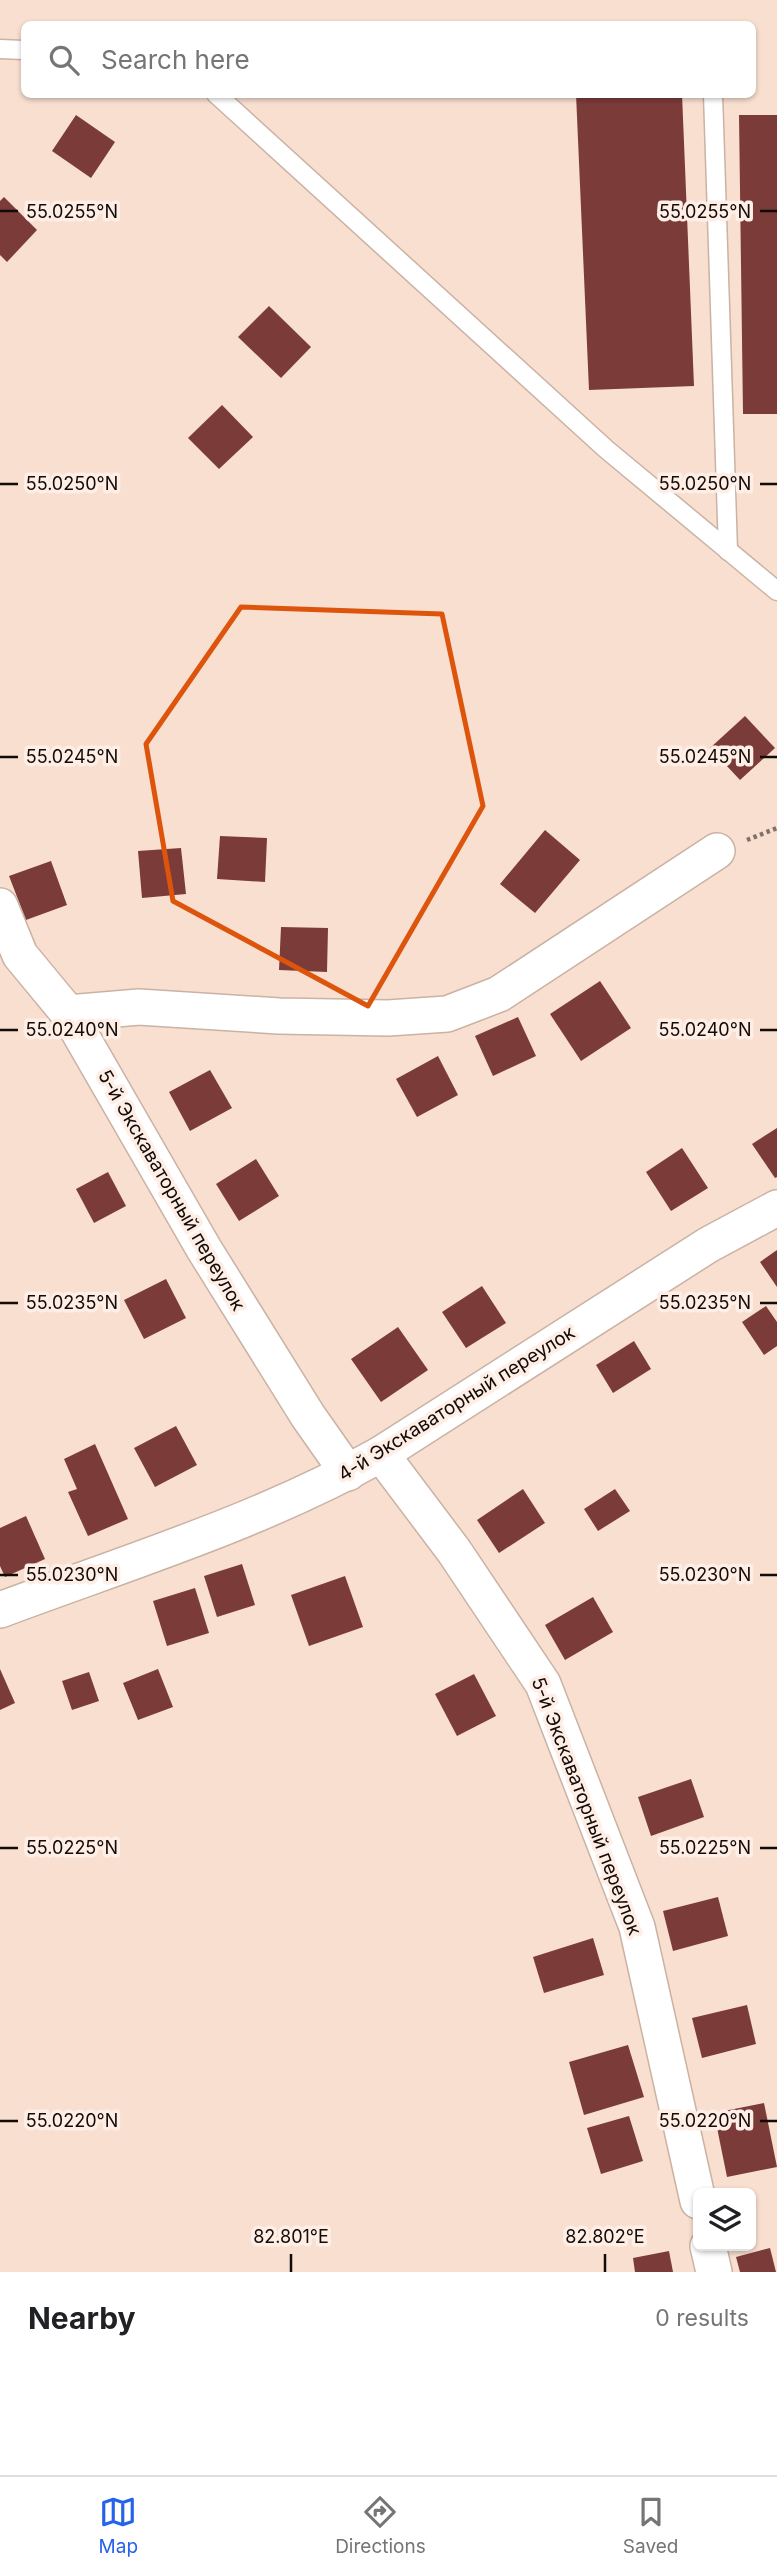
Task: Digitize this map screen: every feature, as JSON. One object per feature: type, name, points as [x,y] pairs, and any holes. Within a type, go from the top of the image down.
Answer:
[{"type":"street","points":[[68,1013],[139,1007],[293,1016],[388,1018],[447,1014],[499,994],[717,851]]},
{"type":"street","name":"5-й Экскаваторный переулок","points":[[0,906],[10,959],[68,1013],[204,1248],[308,1416],[348,1473]]},
{"type":"street","name":"4-й Экскаваторный переулок","points":[[0,1610],[234,1522],[348,1473],[708,1245],[777,1208]]},
{"type":"street","name":"5-й Экскаваторный переулок","points":[[381,1454],[454,1551],[543,1684],[637,1927],[695,2188]]},
{"type":"street","points":[[709,2251],[714,2272]]},
{"type":"lane","points":[[0,49],[21,50]]},
{"type":"lane","points":[[220,98],[606,449],[777,591]]},
{"type":"lane","points":[[713,98],[728,551]]},
{"type":"highlighted area","points":[[241,607],[442,614],[483,806],[368,1006],[173,901],[146,744]]},
{"type":"building","points":[[576,98],[682,98],[694,386],[589,390]]},
{"type":"building","points":[[76,115],[115,142],[91,178],[52,151]]},
{"type":"building","points":[[739,115],[777,115],[777,414],[743,414]]},
{"type":"building","points":[[4,197],[37,230],[7,262],[0,255],[0,201]]},
{"type":"building","points":[[269,306],[311,347],[281,378],[238,337]]},
{"type":"building","points":[[222,405],[253,437],[219,469],[188,438]]},
{"type":"building","points":[[745,716],[775,748],[740,780],[710,748]]},
{"type":"building","points":[[545,830],[580,860],[535,913],[500,884]]},
{"type":"building","points":[[220,836],[267,838],[265,882],[217,879]]},
{"type":"building","points":[[181,848],[186,894],[142,898],[138,851]]},
{"type":"building","points":[[51,861],[67,905],[26,920],[9,876]]},
{"type":"building","points":[[281,927],[328,928],[327,972],[279,970]]},
{"type":"building","points":[[600,981],[631,1028],[581,1061],[550,1014]]},
{"type":"building","points":[[518,1017],[536,1056],[493,1076],[475,1036]]},
{"type":"building","points":[[438,1056],[458,1095],[417,1117],[396,1079]]},
{"type":"building","points":[[210,1070],[232,1108],[190,1131],[169,1092]]},
{"type":"building","points":[[777,1128],[777,1177],[775,1178],[752,1144]]},
{"type":"building","points":[[682,1148],[708,1188],[671,1211],[646,1172]]},
{"type":"building","points":[[256,1159],[279,1196],[239,1221],[216,1184]]},
{"type":"building","points":[[108,1172],[126,1206],[94,1223],[76,1189]]},
{"type":"building","points":[[777,1250],[777,1287],[760,1262]]},
{"type":"building","points":[[166,1279],[186,1318],[144,1339],[124,1300]]},
{"type":"building","points":[[482,1286],[506,1323],[466,1348],[442,1312]]},
{"type":"building","points":[[766,1306],[777,1322],[777,1346],[764,1355],[742,1322]]},
{"type":"building","points":[[398,1327],[428,1370],[381,1402],[351,1359]]},
{"type":"building","points":[[634,1341],[651,1369],[613,1393],[596,1365]]},
{"type":"building","points":[[176,1426],[197,1465],[155,1487],[134,1448]]},
{"type":"building","points":[[95,1444],[128,1519],[88,1536],[68,1492],[77,1489],[64,1459]]},
{"type":"building","points":[[523,1489],[545,1523],[499,1553],[477,1520]]},
{"type":"building","points":[[615,1489],[630,1511],[598,1531],[584,1509]]},
{"type":"building","points":[[26,1516],[45,1559],[5,1577],[0,1566],[0,1528]]},
{"type":"building","points":[[242,1564],[255,1605],[217,1617],[204,1576]]},
{"type":"building","points":[[345,1576],[363,1627],[309,1646],[291,1595]]},
{"type":"building","points":[[195,1588],[209,1633],[167,1646],[153,1601]]},
{"type":"building","points":[[593,1597],[613,1632],[565,1660],[545,1625]]},
{"type":"building","points":[[0,1669],[15,1703],[0,1710]]},
{"type":"building","points":[[158,1669],[173,1707],[138,1720],[123,1683]]},
{"type":"building","points":[[89,1672],[99,1701],[72,1710],[62,1681]]},
{"type":"building","points":[[474,1674],[496,1716],[457,1736],[435,1694]]},
{"type":"building","points":[[691,1779],[704,1817],[651,1836],[638,1797]]},
{"type":"building","points":[[718,1897],[728,1936],[673,1951],[663,1911]]},
{"type":"building","points":[[593,1938],[604,1975],[544,1993],[533,1957]]},
{"type":"building","points":[[747,2005],[756,2044],[702,2058],[692,2018]]},
{"type":"building","points":[[628,2045],[644,2097],[584,2115],[569,2062]]},
{"type":"building","points":[[764,2103],[777,2167],[727,2177],[714,2113]]},
{"type":"building","points":[[629,2116],[643,2161],[601,2174],[587,2128]]},
{"type":"building","points":[[770,2248],[776,2272],[740,2272],[736,2257]]},
{"type":"building","points":[[669,2251],[673,2272],[635,2272],[633,2258]]}]
